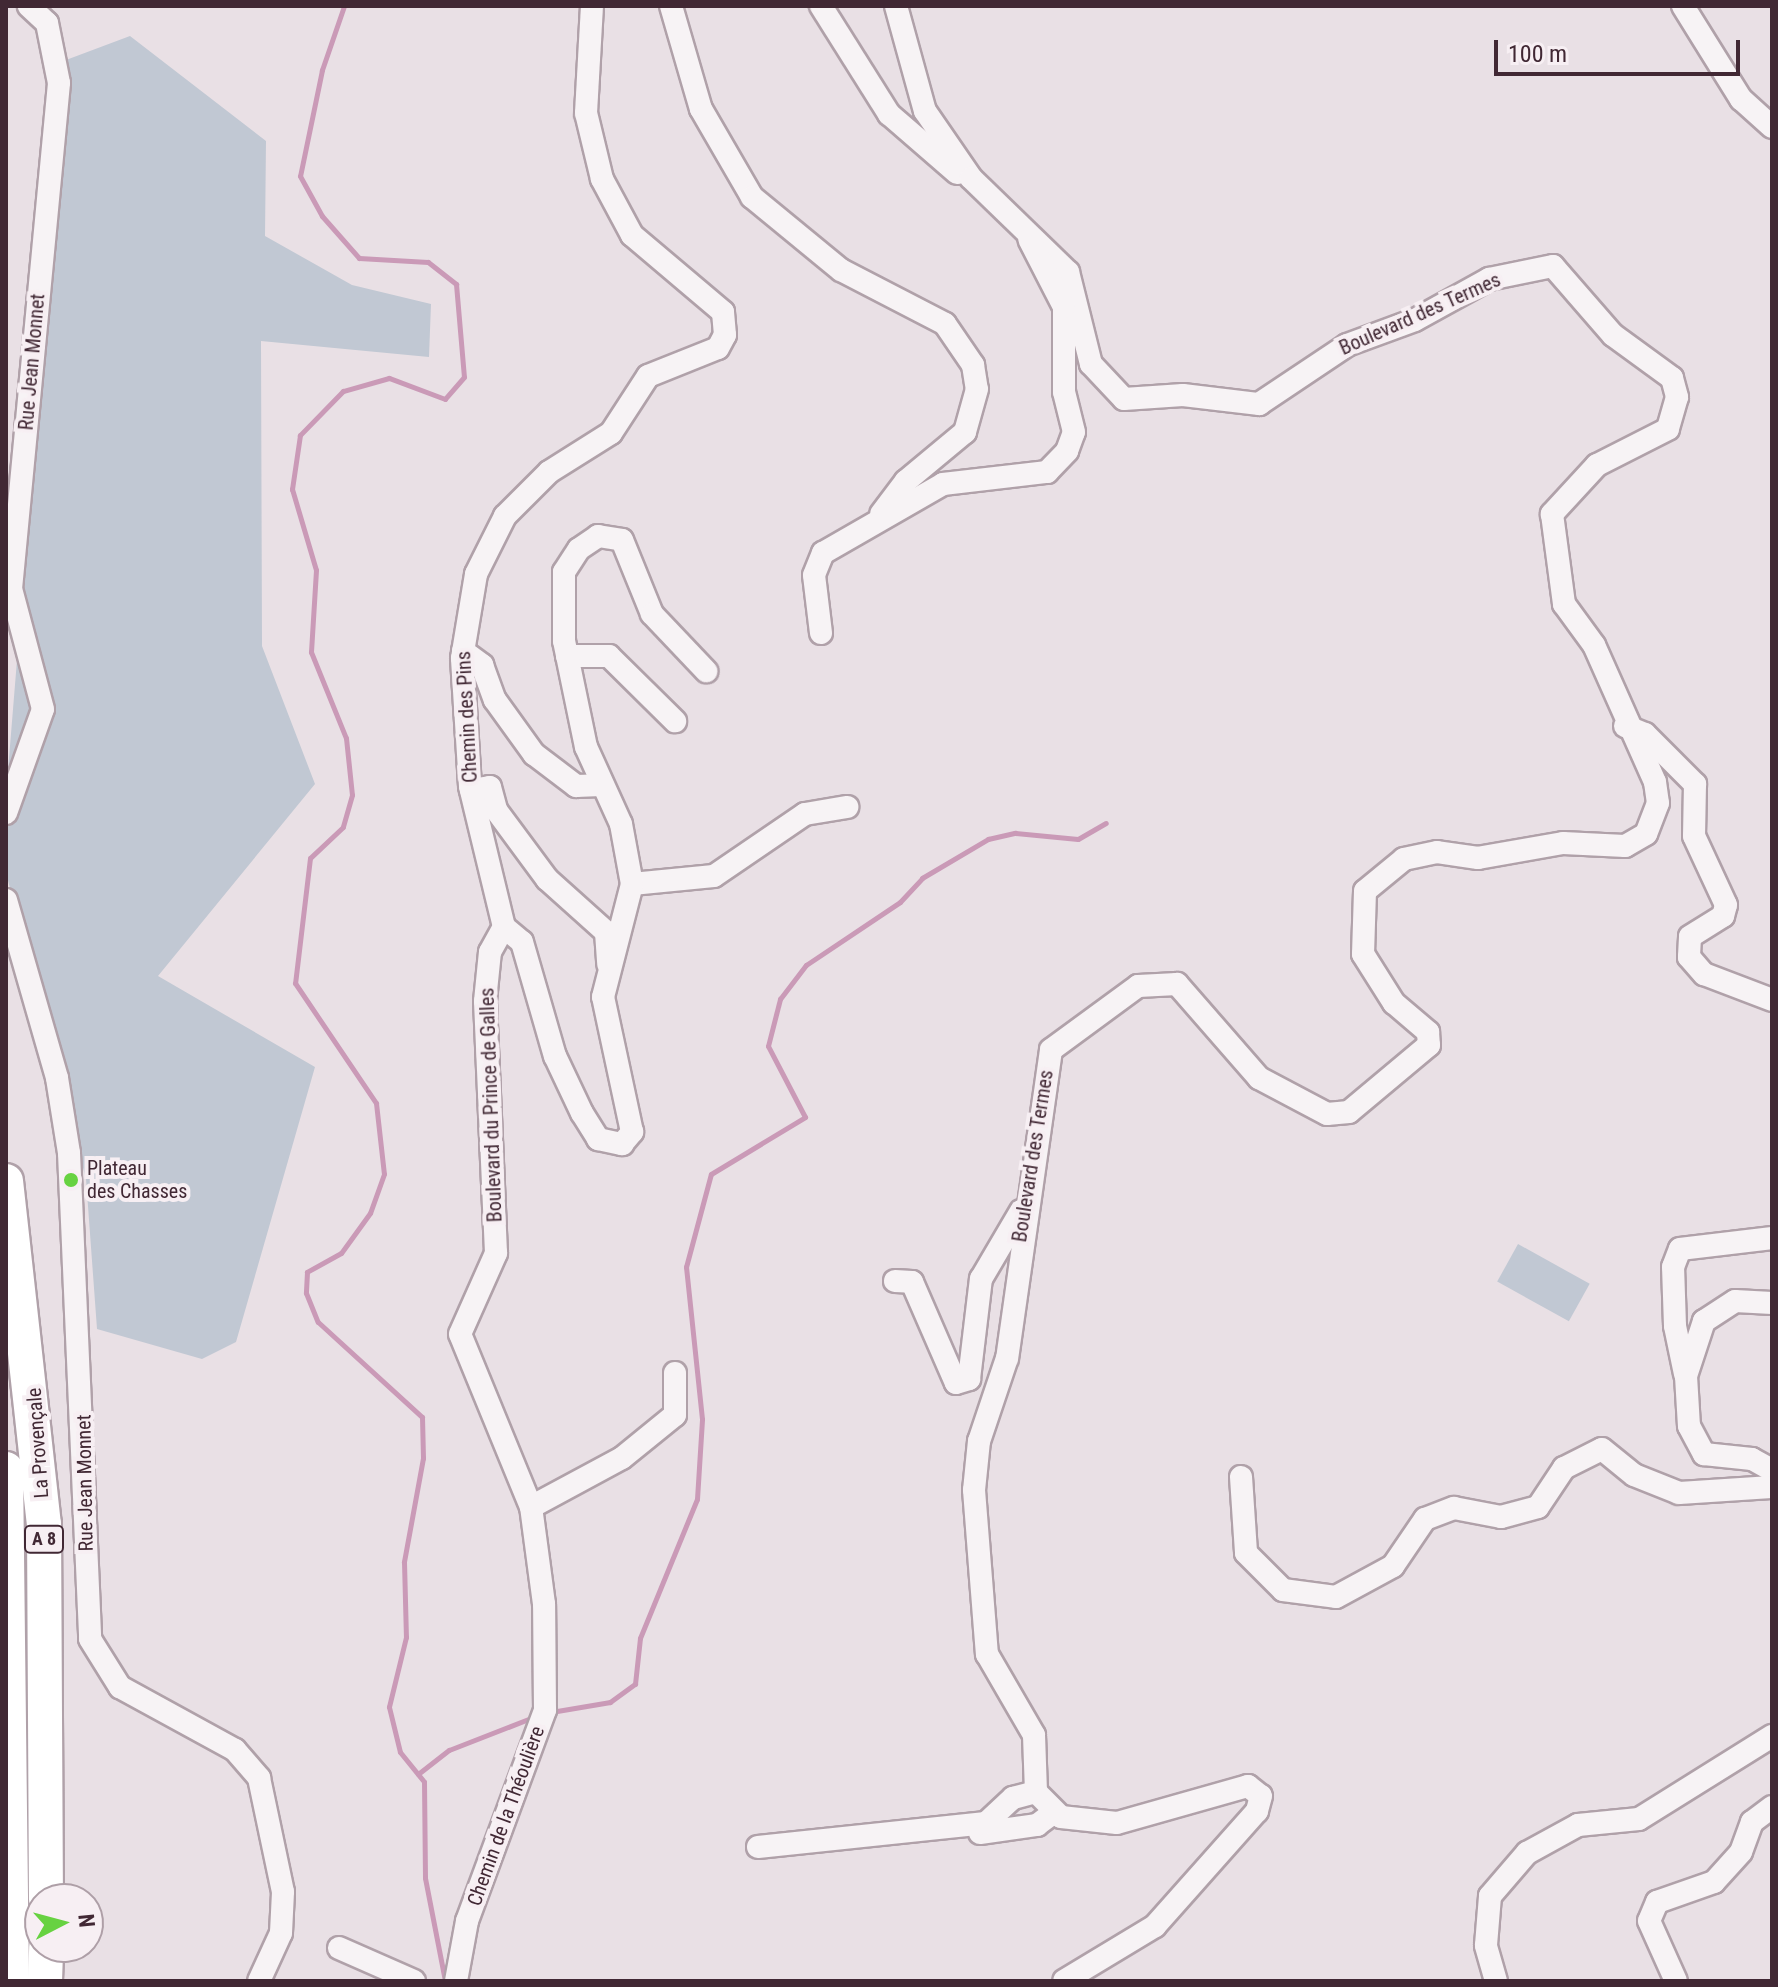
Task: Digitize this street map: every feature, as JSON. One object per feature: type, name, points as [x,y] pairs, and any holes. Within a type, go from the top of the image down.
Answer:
[{"type":"highway","name":"La Provençale","points":[[6,1181],[44,1524],[46,1883]]},
{"type":"highway","name":"La Provençale","points":[[6,1469],[12,1981]]},
{"type":"street","name":"Rue Jean Monnet","points":[[6,813],[43,709],[11,589],[59,83],[47,23],[29,6]]},
{"type":"street","name":"Chemin des Pins","points":[[504,927],[471,790],[463,651],[476,574],[505,516],[549,472],[611,433],[648,376],[718,348],[725,335],[712,299],[632,235],[607,190],[586,113],[592,6]]},
{"type":"street","points":[[671,6],[701,109],[752,197],[841,270],[945,324],[973,365],[977,389],[965,432],[914,473],[881,514]]},
{"type":"street","points":[[821,6],[889,114],[971,178]]},
{"type":"street","name":"Boulevard des Termes","points":[[896,6],[925,111],[971,178],[1029,230],[1068,272],[1091,364],[1124,399],[1183,395],[1259,404],[1347,345],[1415,320],[1489,279],[1553,266],[1574,283],[1613,335],[1672,378],[1677,397],[1668,429],[1597,465],[1552,514],[1564,604],[1594,645],[1625,726],[1655,782],[1658,803],[1646,834],[1625,846],[1563,843],[1478,858],[1437,852],[1404,859],[1365,891],[1363,954],[1394,1003],[1428,1032],[1422,1057],[1349,1112],[1327,1114],[1259,1078],[1177,984],[1138,986],[1051,1050],[1007,1358],[979,1441],[974,1490],[981,1627],[987,1654],[1034,1735],[1036,1792]]},
{"type":"street","points":[[1683,6],[1741,99],[1772,127]]},
{"type":"street","points":[[821,633],[814,575],[823,553],[881,514],[943,484],[1047,472],[1067,451],[1074,432],[1064,392],[1064,307],[1029,230]]},
{"type":"street","points":[[504,927],[522,942],[547,1033],[582,1113],[598,1139],[622,1144],[632,1132],[614,1070],[603,997],[632,884],[621,824],[601,785],[567,656],[564,572],[598,536],[622,540],[652,614],[706,671]]},
{"type":"street","points":[[463,651],[482,665],[495,700],[534,754],[576,786],[601,785]]},
{"type":"street","points":[[567,656],[609,656],[675,721]]},
{"type":"street","points":[[1625,726],[1645,734],[1695,784],[1694,836],[1726,905],[1723,916],[1690,937],[1689,957],[1704,974],[1772,1000]]},
{"type":"street","points":[[471,790],[490,787],[496,810],[547,879],[606,932],[609,981]]},
{"type":"street","points":[[632,884],[714,876],[805,814],[847,807]]},
{"type":"street","name":"Rue Jean Monnet","points":[[6,900],[13,967],[57,1078],[69,1153],[90,1639],[120,1687],[235,1750],[259,1778],[283,1892],[281,1933],[259,1981]]},
{"type":"street","name":"Boulevard du Prince de Galles","points":[[504,927],[490,952],[485,1001],[496,1253],[460,1334],[531,1507]]},
{"type":"street","points":[[895,1281],[912,1282],[956,1383],[969,1379],[981,1279],[1029,1197]]},
{"type":"street","points":[[1772,1238],[1680,1249],[1673,1267],[1675,1326],[1686,1376],[1689,1426],[1704,1454],[1752,1459],[1772,1470]]},
{"type":"street","points":[[1686,1376],[1704,1321],[1735,1301],[1772,1303]]},
{"type":"street","points":[[531,1507],[622,1458],[675,1415],[675,1373]]},
{"type":"street","points":[[1241,1477],[1246,1553],[1283,1590],[1336,1597],[1393,1566],[1425,1519],[1454,1508],[1501,1517],[1538,1507],[1564,1468],[1602,1449],[1634,1475],[1679,1493],[1772,1487]]},
{"type":"street","name":"Chemin de la Théoulière","points":[[456,1981],[467,1921],[545,1710],[544,1604],[531,1507]]},
{"type":"street","points":[[1496,1981],[1486,1945],[1490,1896],[1527,1853],[1578,1825],[1639,1819],[1772,1736]]},
{"type":"street","points":[[758,1847],[986,1823],[1013,1798],[1036,1792],[1054,1812],[1084,1824],[1117,1823],[1248,1786],[1261,1796],[1257,1811],[1155,1926],[1064,1981]]},
{"type":"street","points":[[1676,1981],[1649,1921],[1657,1902],[1714,1882],[1741,1852],[1752,1822],[1772,1807]]},
{"type":"street","points":[[817,1850],[1012,1831],[1054,1812]]},
{"type":"street","points":[[339,1948],[414,1981]]},
{"type":"shaded area","points":[[130,36],[266,141],[265,236],[352,285],[431,304],[429,357],[261,341],[262,646],[315,784],[158,976],[315,1067],[236,1342],[202,1359],[97,1329],[86,1179],[6,873],[6,795],[66,60]]},
{"type":"shaded area","points":[[1518,1244],[1590,1284],[1569,1321],[1497,1282]]},
{"type":"waterway","points":[[344,6],[322,70],[300,176],[322,216],[359,258],[428,262],[456,284],[464,377],[445,399],[389,378],[343,391],[300,435],[292,489],[316,570],[311,652],[346,738],[352,795],[343,827],[310,858],[295,983],[376,1103],[384,1174],[370,1213],[341,1253],[307,1272],[306,1293],[318,1322],[422,1417],[423,1458],[404,1562],[406,1637],[389,1707],[400,1752],[424,1782],[425,1878],[445,1981]]},
{"type":"waterway","points":[[557,1711],[610,1702],[635,1684],[640,1638],[697,1499],[702,1419],[686,1267],[711,1174],[805,1117],[768,1046],[780,999],[806,965],[900,902],[922,878],[988,839],[1015,833],[1078,839],[1106,823]]},
{"type":"waterway","points":[[418,1774],[449,1750],[531,1718]]},
{"type":"place","name":"Plateau des Chasses","points":[[71,1180]]}]
